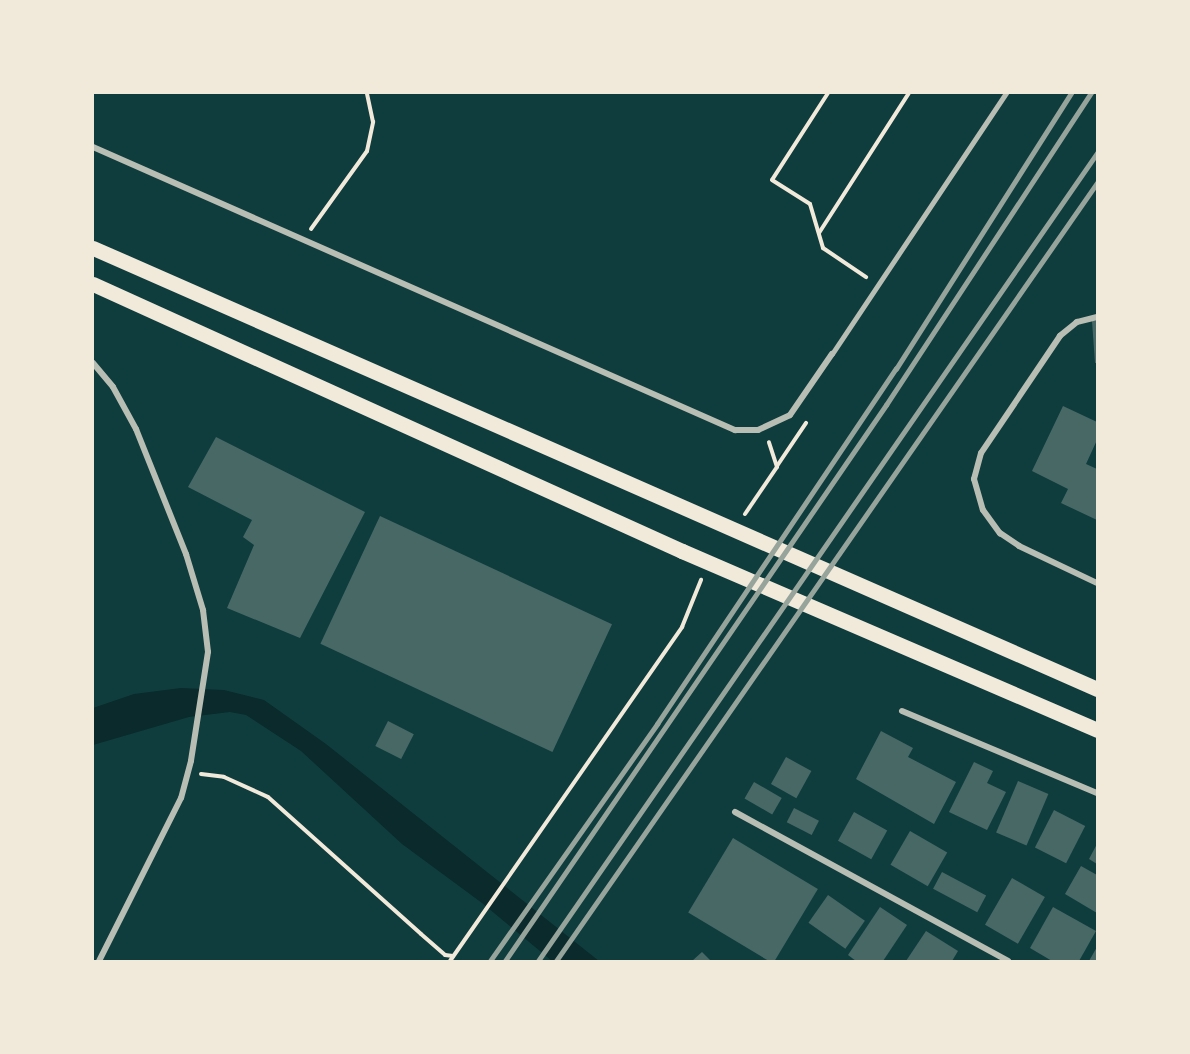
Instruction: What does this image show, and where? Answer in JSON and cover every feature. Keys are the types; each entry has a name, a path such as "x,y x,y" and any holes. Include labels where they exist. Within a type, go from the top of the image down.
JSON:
{"main road":[{"path":"93,248 1097,689"},
{"path":"93,284 701,560 1097,730"}],"street":[{"path":"93,147 735,430 764,429 790,414 832,354"},
{"path":"1097,317 1086,319 1059,336 978,459 976,494 1000,532 1019,546 1097,583"},
{"path":"93,363 113,387 136,429 198,593 208,652 188,773 169,826 99,961"},
{"path":"902,711 1097,793"},
{"path":"735,812 1008,961"}],"lane":[{"path":"832,354 1006,93"}],"path":[{"path":"303,238 333,204 367,151 373,122 368,93"},
{"path":"828,93 772,180 810,204 823,248 878,286"},
{"path":"818,234 909,93"},
{"path":"744,516 808,419"},
{"path":"764,429 777,467"},
{"path":"450,961 682,627 704,576"},
{"path":"188,773 224,777 268,797 412,927 445,955 453,956"}],"water":[{"path":"181,688 224,690 264,700 326,744 599,961 552,961 482,903 402,844 301,751 246,715 230,712 189,717 93,745 93,708 134,694"}],"building":[{"path":"1097,320 1097,363 1095,363 1092,321"},
{"path":"1063,406 1097,422 1097,440 1086,464 1097,469 1097,520 1061,503 1068,489 1032,471"},
{"path":"216,437 365,512 300,638 227,608 254,545 243,537 252,520 188,487"},
{"path":"380,516 612,624 552,752 320,644"},
{"path":"388,721 414,734 401,759 375,746"},
{"path":"881,731 913,748 908,757 956,782 934,824 856,779"},
{"path":"786,757 811,771 796,798 771,784"},
{"path":"974,762 993,771 987,783 1006,792 987,830 949,812"},
{"path":"1018,781 1048,794 1026,845 996,833"},
{"path":"754,782 782,798 772,814 744,798"},
{"path":"794,808 819,821 812,835 787,822"},
{"path":"1054,810 1085,826 1066,863 1035,847"},
{"path":"854,812 887,830 871,859 838,841"},
{"path":"910,831 947,852 928,886 890,865"},
{"path":"733,838 818,889 775,961 769,961 688,913"},
{"path":"1097,844 1097,864 1089,859"},
{"path":"1081,866 1097,875 1097,913 1065,894"},
{"path":"942,872 986,895 977,912 933,889"},
{"path":"1012,878 1045,897 1018,944 985,925"},
{"path":"828,895 865,921 845,949 808,923"},
{"path":"880,907 907,925 883,961 856,961 848,955"},
{"path":"1053,907 1096,931 1079,961 1052,961 1030,948"},
{"path":"926,931 958,951 952,961 906,961"},
{"path":"1097,947 1097,961 1089,961"},
{"path":"702,952 711,961 692,961"}],"railway":[{"path":"490,961 657,724 896,369 1071,93"},
{"path":"505,961 886,405 1091,93"},
{"path":"538,961 1097,153"},
{"path":"556,961 1097,183"}]}
